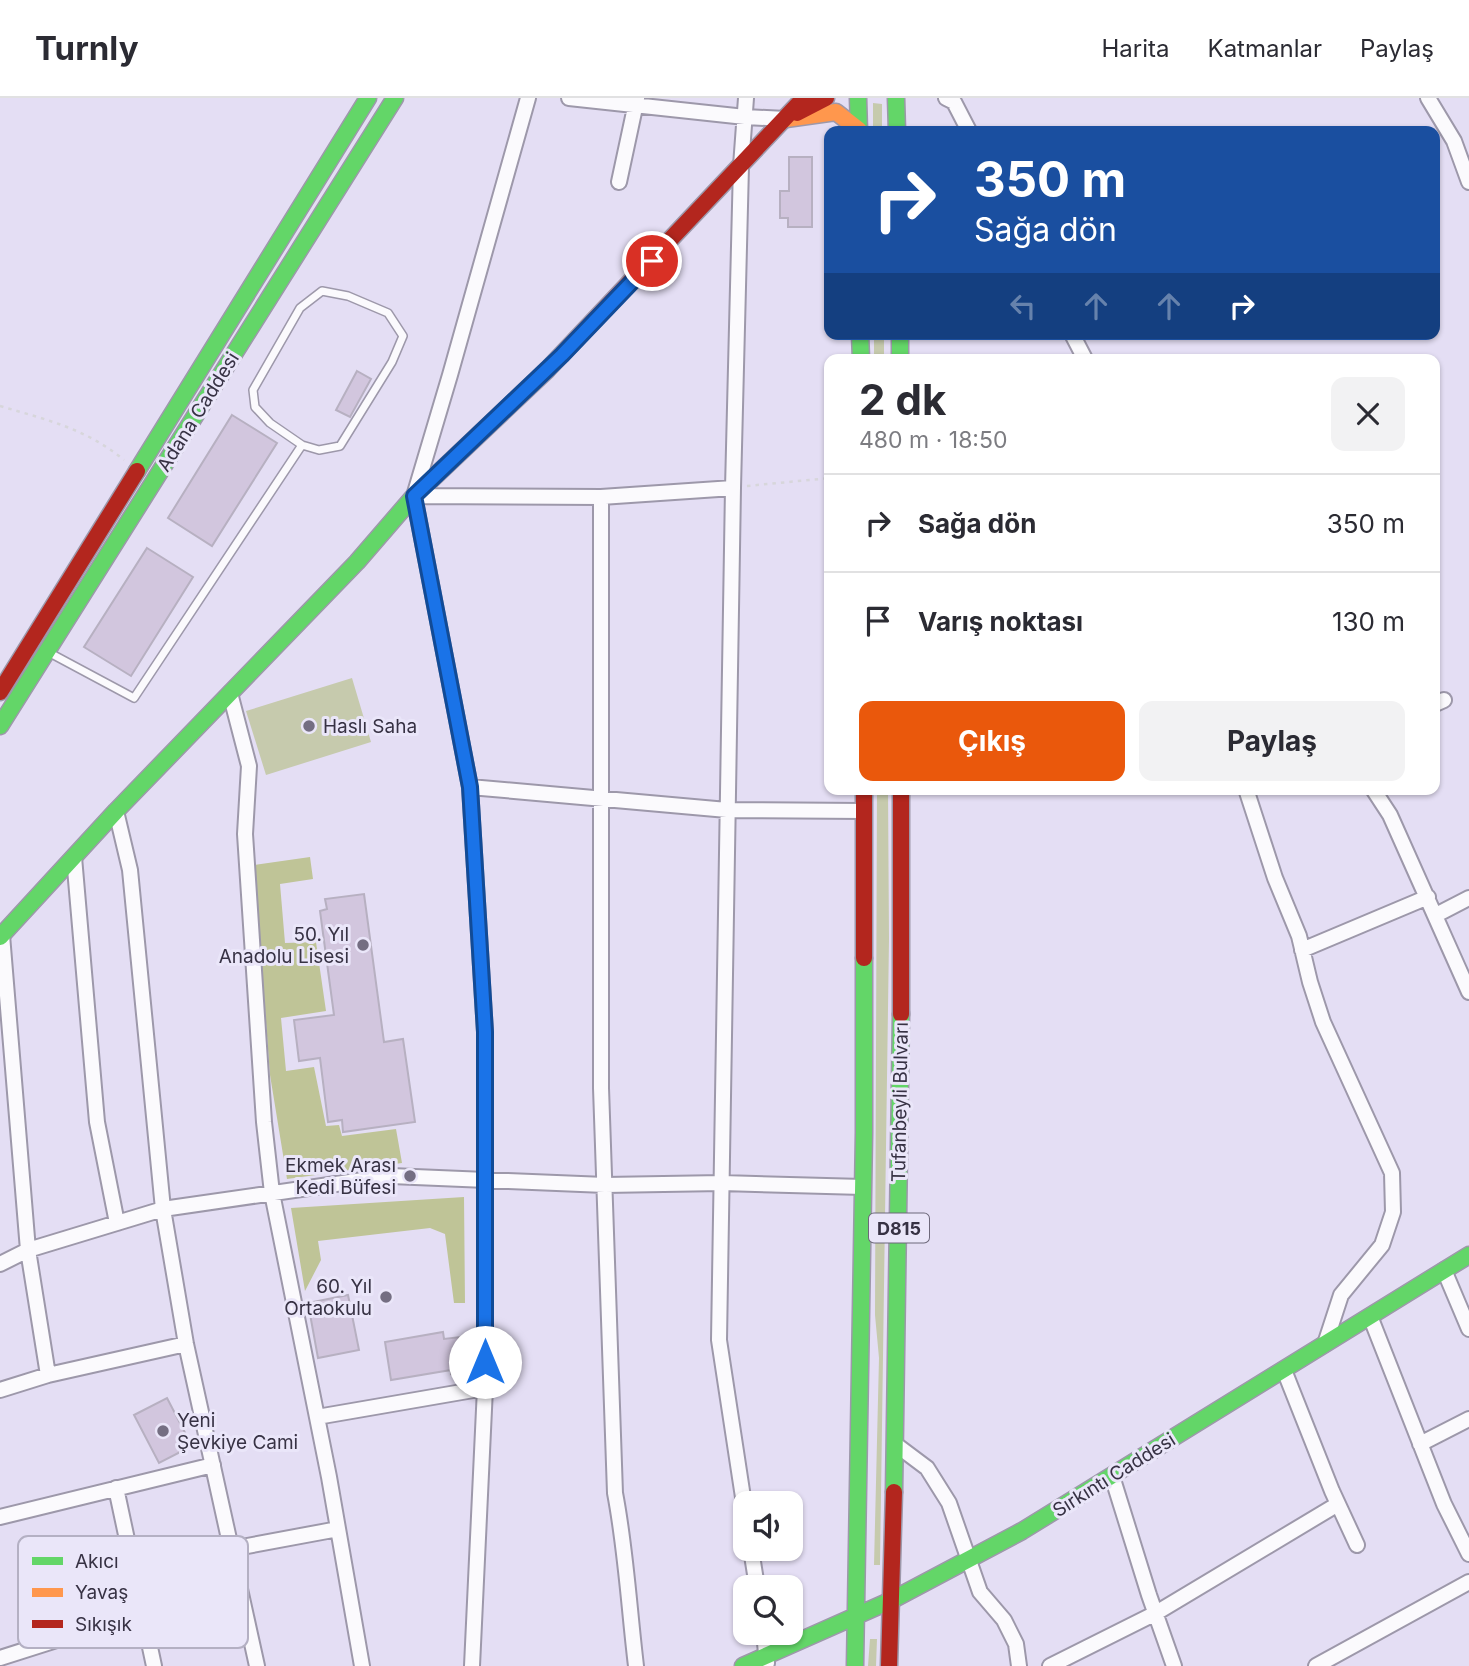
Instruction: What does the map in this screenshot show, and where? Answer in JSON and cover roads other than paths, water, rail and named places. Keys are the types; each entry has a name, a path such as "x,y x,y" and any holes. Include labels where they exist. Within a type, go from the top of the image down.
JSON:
{"main road":[{"path":"0,692 368,98"},
{"name":"Adana Caddesi","path":"0,726 395,98"},
{"path":"1,936 116,811 357,562 414,496 562,355 804,98"},
{"path":"786,119 826,98"},
{"path":"858,98 859,126"},
{"path":"896,98 897,126"},
{"path":"786,119 836,112 854,126"},
{"name":"Tufanbeyli Bulvarı","path":"855,1666 863,1187 864,795"},
{"name":"Tufanbeyli Bulvarı","path":"889,1666 902,1035 901,795"},
{"name":"Sırkıntı Caddesi","path":"743,1666 767,1661 892,1600 1022,1531 1469,1255"}],"street":[{"path":"472,1666 485,1388 485,1032 470,787 414,496 528,98"},
{"path":"569,98 636,102 746,117 786,119"},
{"path":"742,1491 719,1340 733,488 741,166 746,98"},
{"path":"946,98 954,102 966,126"},
{"path":"1428,98 1454,141 1469,182"},
{"path":"619,182 636,102"},
{"path":"414,496 601,497 733,488"},
{"path":"601,497 601,1088 615,1493 624,1538 636,1666"},
{"path":"230,693 248,766 245,834 264,1122 272,1193 317,1417 362,1666"},
{"path":"470,787 727,810 864,811"},
{"path":"1247,795 1275,878 1299,936 1323,1022 1392,1173 1393,1212 1382,1245 1341,1295 1325,1344"},
{"path":"1377,795 1390,815 1469,992"},
{"path":"116,811 130,870 163,1209 186,1344 228,1536"},
{"path":"75,857 97,1122 117,1223"},
{"path":"1302,950 1428,897"},
{"path":"1436,915 1469,898"},
{"path":"1,936 28,1250 48,1375"},
{"path":"0,1264 28,1250 163,1209 391,1176 605,1185 722,1183 863,1187"},
{"path":"1444,1270 1469,1329"},
{"path":"1370,1316 1444,1504 1464,1534 1469,1554"},
{"path":"0,1390 48,1375 186,1344"},
{"path":"1284,1370 1357,1545"},
{"path":"317,1417 485,1388"},
{"path":"1420,1444 1469,1419"},
{"path":"895,1444 927,1468 949,1503 980,1592 1004,1620 1016,1644 1019,1666"},
{"path":"0,1517 213,1465"},
{"path":"1112,1476 1174,1666"},
{"path":"116,1488 126,1536"},
{"path":"1049,1666 1156,1613 1338,1504"},
{"path":"248,1546 338,1529"},
{"path":"1316,1666 1469,1582"},
{"path":"248,1624 257,1666"},
{"path":"0,1658 31,1648"},
{"path":"150,1648 154,1666"}],"lane":[{"path":"322,290 348,296 388,313 403,336 391,362 340,446 319,450 302,445 270,423 255,407 253,390 300,308 322,290"},
{"path":"47,652 134,698 302,445"}],"place":[{"name":"Haslı Saha","path":"309,726"},
{"name":"50. Yıl Anadolu Lisesi","path":"363,945"},
{"name":"Ekmek Arası Kedi Büfesi","path":"410,1176"},
{"name":"60. Yıl Ortaokulu","path":"386,1297"},
{"name":"Yeni Şevkiye Cami","path":"163,1431"}]}
